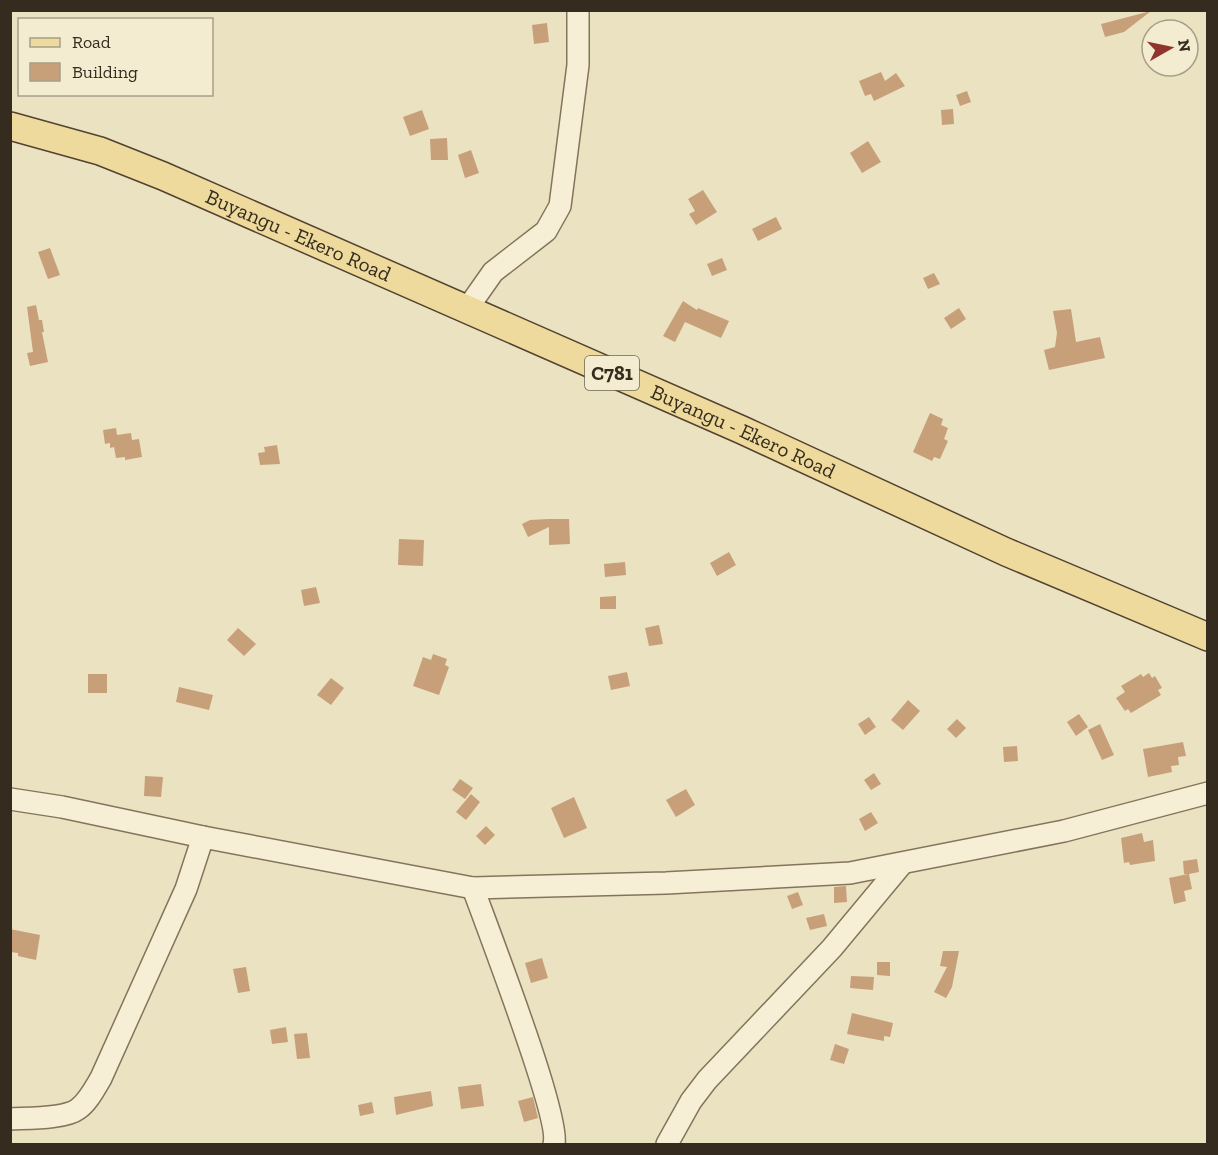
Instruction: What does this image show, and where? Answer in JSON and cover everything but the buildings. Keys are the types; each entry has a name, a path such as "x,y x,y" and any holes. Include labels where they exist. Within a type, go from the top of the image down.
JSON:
{"main road":[{"name":"Buyangu - Ekero Road","path":"10,126 79,144 141,167 732,426 1006,552 1208,637"}],"street":[{"path":"467,309 493,272 546,231 561,206 578,65 578,10"},
{"path":"10,799 62,807 203,837 473,888 735,880 850,873 901,865 1064,831 1208,794"},
{"path":"10,1119 68,1113 78,1109 91,1094 101,1078 186,888 203,837"},
{"path":"668,1144 691,1101 707,1080 832,948 901,865"},
{"path":"473,888 544,1090 554,1125 554,1144"}]}
